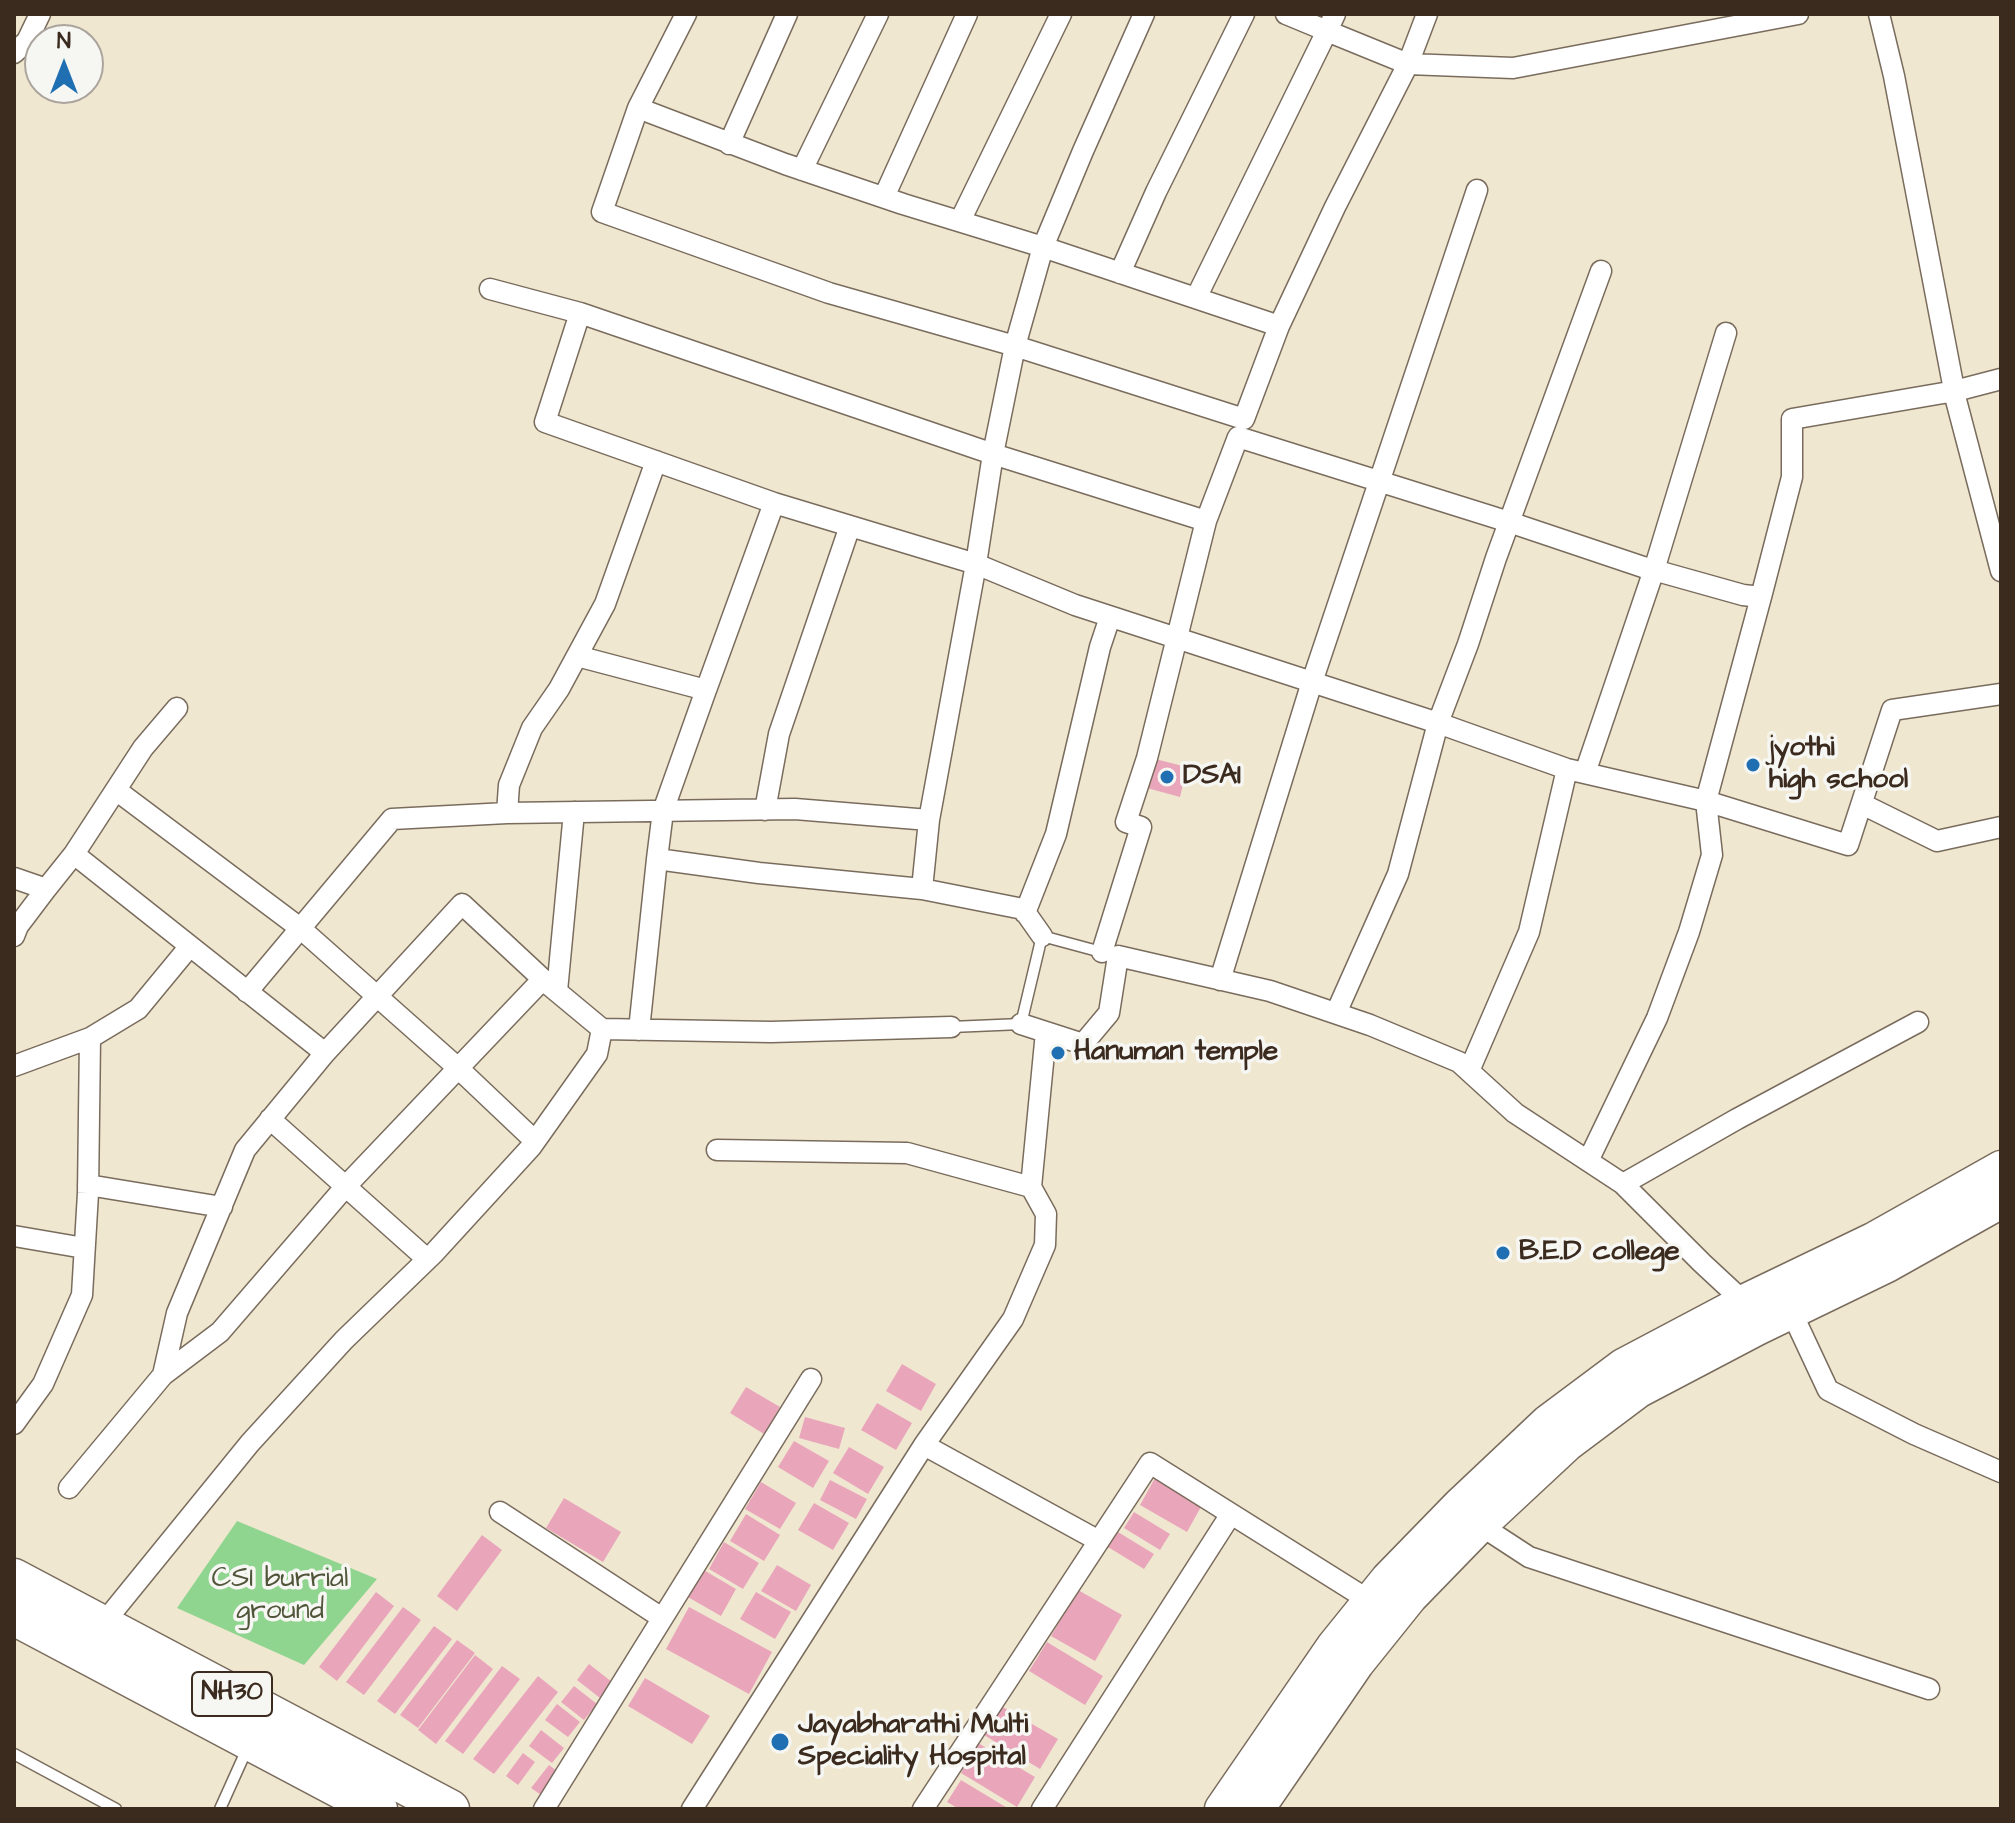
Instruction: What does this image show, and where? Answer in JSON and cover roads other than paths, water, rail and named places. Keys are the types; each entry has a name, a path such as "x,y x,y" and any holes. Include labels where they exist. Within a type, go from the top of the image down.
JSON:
{"highway":[{"name":"NH30","path":"14,1578 102,1625 378,1809"},
{"name":"NH30","path":"14,1616 258,1727 450,1809"}],"main road":[{"path":"1222,1809 1334,1646 1388,1579 1470,1515 1558,1433 1631,1378 1750,1315 1873,1240 2001,1168"},
{"path":"1750,1315 1791,1311 1887,1265 2001,1201"},
{"path":"1257,1809 1357,1663 1470,1515"}],"street":[{"path":"14,53 27,41 40,14"},
{"path":"686,14 638,108 602,212 829,293 1015,346 1378,481 1654,570 1743,595 1761,597"},
{"path":"729,144 787,14"},
{"path":"802,170 878,14"},
{"path":"884,197 967,14"},
{"path":"960,221 1061,14"},
{"path":"922,889 929,820 1015,346 1043,247 1144,14"},
{"path":"1120,273 1156,192 1244,14"},
{"path":"1286,14 1331,22 1408,64 1513,68 1798,14"},
{"path":"1021,1024 1083,1044 1109,1013 1110,954 1141,827 1126,822 1147,758 1206,521 1279,326 1408,64 1427,14"},
{"path":"1879,14 1894,76 1955,391 2001,571"},
{"path":"1196,298 1331,22"},
{"path":"638,108 802,170 1279,326"},
{"path":"1220,980 1312,682 1477,190"},
{"path":"1336,1013 1398,874 1438,723 1601,271"},
{"path":"490,289 580,313 993,454 1206,521"},
{"path":"580,313 545,422 774,503 976,564 1075,605 1576,771 1706,801 1848,845 1892,710 2001,694"},
{"path":"1469,1071 1529,932 1576,771 1654,570 1726,333"},
{"path":"1588,1161 1657,1018 1689,932 1712,855 1706,801 1792,477 1792,419 1955,391 2001,379"},
{"path":"507,813 509,785 532,728 559,689 605,604 656,461"},
{"path":"639,1030 663,811 774,503"},
{"path":"765,810 779,734 850,526"},
{"path":"1025,913 1056,834 1100,647 1110,617"},
{"path":"577,656 706,690"},
{"path":"14,936 18,926 74,854 143,748 177,708"},
{"path":"116,790 300,928 535,1141"},
{"path":"1862,804 1937,841 2001,827"},
{"path":"247,992 392,819 507,813 795,809 929,820"},
{"path":"69,1488 163,1375 220,1332 346,1186 458,1068 550,985 574,812"},
{"path":"74,854 325,1053"},
{"path":"657,859 759,873 922,889 1023,909 1042,936"},
{"path":"14,878 46,889"},
{"path":"163,1375 177,1313 245,1150 325,1053 462,904 602,1029 771,1032 951,1027"},
{"path":"14,1066 90,1038 138,1009 190,946"},
{"path":"1110,954 1270,991 1370,1025 1459,1062 1515,1113 1623,1184 1750,1315"},
{"path":"1623,1184 1918,1022"},
{"path":"102,1625 250,1443 344,1340 427,1259 535,1141 597,1054 602,1029"},
{"path":"692,1809 924,1445 1013,1319 1045,1245 1046,1214 1031,1187 1046,1032"},
{"path":"14,1424 43,1384 82,1295 88,1185 90,1038"},
{"path":"270,1119 427,1259"},
{"path":"717,1150 907,1153 1031,1187"},
{"path":"88,1185 222,1207"},
{"path":"14,1236 84,1248"},
{"path":"1791,1311 1828,1390 1914,1434 2001,1472"},
{"path":"544,1809 811,1379"},
{"path":"924,1445 1099,1541"},
{"path":"923,1809 1150,1463 1370,1601"},
{"path":"500,1512 662,1618"},
{"path":"1042,1809 1231,1514"},
{"path":"1470,1515 1529,1557 1929,1689"}],"lane":[{"path":"951,1027 1021,1024 1042,936 1110,954"},
{"path":"220,1809 258,1727"},
{"path":"14,1754 116,1809"}],"place":[{"name":"jyothi high school","path":"1753,765"},
{"name":"DSAI","path":"1167,777"},
{"name":"Hanuman temple","path":"1058,1053"},
{"name":"B.E.D college","path":"1503,1253"},
{"name":"Jayabharathi Multi Speciality Hospital","path":"780,1742"}],"park label":[{"name":"CSI burrial ground","path":"280,1596"}]}
